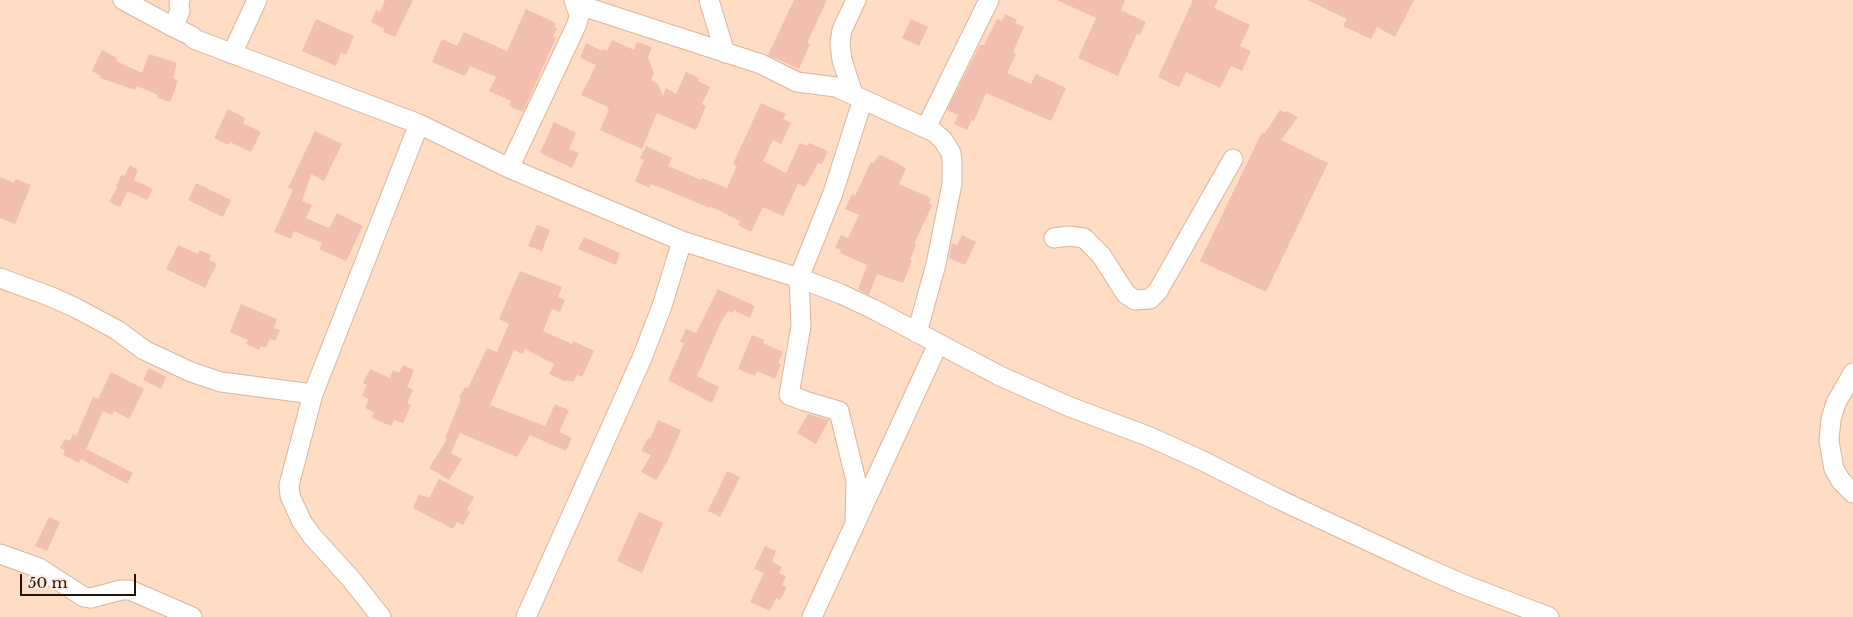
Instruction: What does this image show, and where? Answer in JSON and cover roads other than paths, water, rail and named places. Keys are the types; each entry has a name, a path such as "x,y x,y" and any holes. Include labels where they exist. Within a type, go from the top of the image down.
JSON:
{"street":[{"path":"122,0 192,36 194,39 419,124 509,168 682,241 799,278 840,294 873,309 1000,376 1070,408 1150,437 1424,567 1549,617"},
{"path":"173,27 180,11 180,0"},
{"path":"232,54 256,0"},
{"path":"709,0 725,53"},
{"path":"856,0 840,38 842,60 858,97 833,193 799,278 801,326 789,395 839,411 856,481 856,522"},
{"path":"926,128 989,0"},
{"path":"575,2 761,64 797,82 836,86 926,128 939,136 948,146 952,161 952,177 936,264 917,333"},
{"path":"509,168 577,24 579,15 575,2"},
{"path":"381,617 351,579 312,536 297,514 290,496 290,477 313,394 419,124"},
{"path":"1054,238 1069,236 1084,238 1101,255 1126,294 1135,300 1150,299 1158,291 1233,159"},
{"path":"526,617 642,358 662,306 682,241"},
{"path":"0,278 76,308 117,330 144,350 191,372 221,382 313,394"},
{"path":"812,617 938,344"},
{"path":"1851,382 1836,403 1831,418 1829,441 1834,469 1841,481 1853,493"},
{"path":"0,554 39,568 84,597 91,598 121,590 130,590 192,617"}]}
